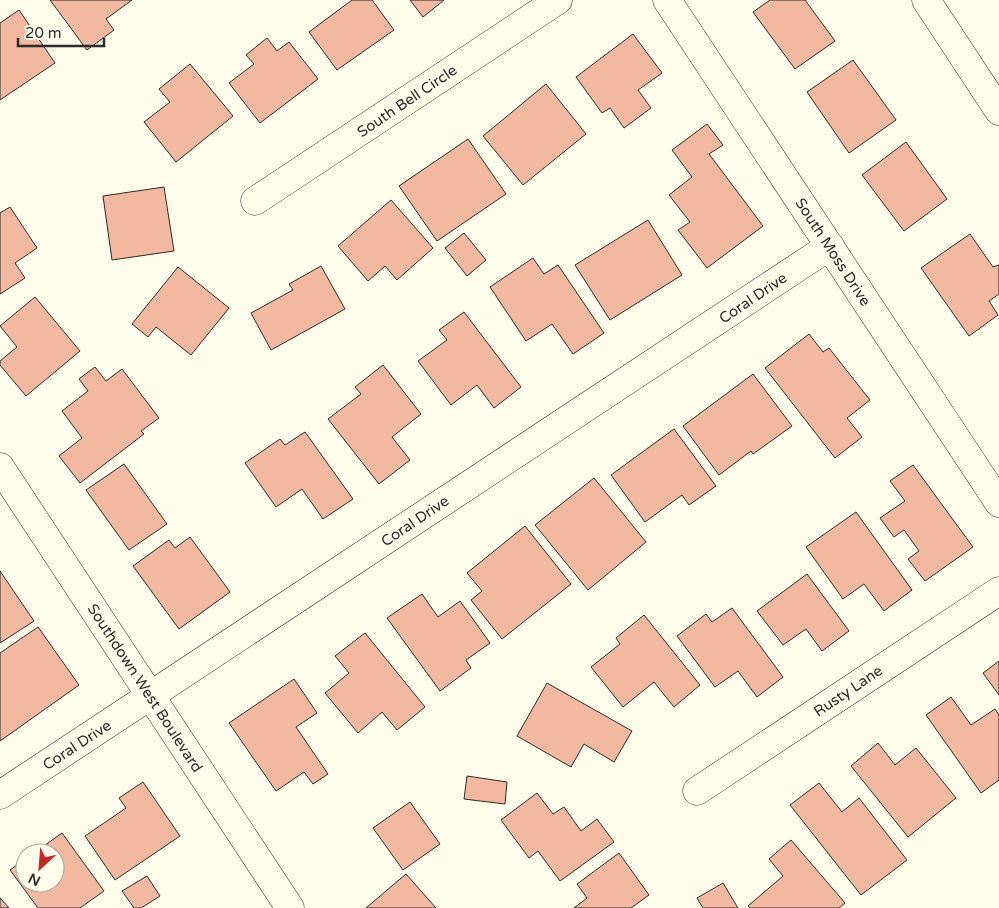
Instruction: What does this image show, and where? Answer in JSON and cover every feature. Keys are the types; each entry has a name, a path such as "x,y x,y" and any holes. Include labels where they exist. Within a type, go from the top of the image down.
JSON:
{"street":[{"name":"South Bell Circle","path":"255,201 558,0"},
{"name":"South Moss Drive","path":"667,0 999,503"},
{"path":"926,0 999,111"},
{"name":"Coral Drive","path":"0,795 830,246"},
{"name":"Southdown West Boulevard","path":"0,467 290,908"},
{"name":"Rusty Lane","path":"697,791 999,591"}],"building":[{"path":"50,0 132,0 106,19 114,30 87,50"},
{"path":"352,0 372,0 394,30 337,70 309,32"},
{"path":"410,0 444,0 423,17"},
{"path":"770,0 805,0 835,41 795,69 753,12"},
{"path":"19,10 55,63 0,100 0,23"},
{"path":"633,34 662,73 638,90 651,108 624,128 610,108 602,113 576,77"},
{"path":"267,38 277,51 289,42 318,79 260,123 229,83 254,64 246,55"},
{"path":"853,60 896,120 849,153 807,92"},
{"path":"190,64 233,116 176,162 144,122 170,102 159,89"},
{"path":"546,84 586,134 523,185 483,136"},
{"path":"707,124 723,145 709,154 763,226 707,268 678,230 690,222 669,195 692,177 672,150"},
{"path":"468,139 506,194 437,241 399,186"},
{"path":"906,142 947,199 904,231 862,175"},
{"path":"164,187 174,251 112,260 103,196"},
{"path":"391,200 433,248 397,280 385,266 368,281 338,246"},
{"path":"10,207 37,248 15,263 25,278 0,294 0,213"},
{"path":"648,220 682,275 610,320 575,265"},
{"path":"464,233 486,260 467,276 445,248"},
{"path":"970,234 993,267 999,265 999,294 989,301 998,315 969,336 921,268"},
{"path":"533,258 544,274 558,265 604,333 573,354 552,324 526,341 490,287"},
{"path":"321,266 345,309 271,350 251,313 293,290 289,284"},
{"path":"178,267 229,308 191,355 156,327 148,337 132,324"},
{"path":"35,297 80,351 26,396 0,365 0,361 17,347 0,326"},
{"path":"464,312 521,387 494,408 477,385 451,405 418,361 447,340 439,330"},
{"path":"809,334 823,352 829,348 870,400 847,418 862,437 835,458 765,368"},
{"path":"383,365 421,414 392,437 410,460 379,484 328,419 361,394 355,387"},
{"path":"95,367 106,381 122,369 159,418 141,431 144,434 80,483 59,456 82,438 62,411 88,391 79,379"},
{"path":"753,374 792,426 753,454 751,451 719,475 683,426"},
{"path":"674,429 716,486 689,505 682,495 645,522 611,475"},
{"path":"305,432 353,499 323,519 302,489 276,507 245,463 280,439 285,445"},
{"path":"124,464 167,524 129,550 86,490"},
{"path":"913,465 973,547 925,581 908,559 919,551 904,530 894,537 880,518 905,501 890,481"},
{"path":"594,478 646,542 588,590 535,525"},
{"path":"856,512 912,590 884,611 864,584 843,599 806,547"},
{"path":"525,526 571,584 502,639 471,600 482,591 467,573"},
{"path":"190,537 230,592 179,629 133,566 169,540 175,548"},
{"path":"0,571 34,621 0,643"},
{"path":"807,574 849,631 822,651 806,629 783,645 757,611"},
{"path":"422,594 438,617 460,601 490,643 466,660 471,668 440,691 387,618"},
{"path":"732,608 783,677 757,697 738,671 715,687 677,636 706,614 712,622"},
{"path":"644,615 700,685 674,707 654,682 623,707 591,667 620,644 616,638"},
{"path":"38,627 79,685 0,741 0,653"},
{"path":"365,633 425,707 397,730 382,712 358,733 325,693 349,673 335,656"},
{"path":"999,661 999,695 983,673"},
{"path":"294,679 317,713 296,727 328,774 313,784 304,772 276,791 229,723"},
{"path":"547,683 632,731 614,762 584,744 571,767 517,736"},
{"path":"951,697 971,725 995,709 999,715 999,780 981,793 926,715"},
{"path":"878,743 895,765 916,748 956,798 908,837 851,766"},
{"path":"467,776 507,782 505,804 464,799"},
{"path":"143,782 180,836 115,880 85,836 126,808 119,798"},
{"path":"819,783 842,812 859,798 907,860 861,895 790,805"},
{"path":"537,793 553,814 564,807 581,831 597,819 614,842 560,881 538,851 529,858 501,820"},
{"path":"410,802 440,844 403,870 373,828"},
{"path":"62,833 104,891 80,908 38,908 27,893 65,893 65,843 48,843"},
{"path":"791,840 845,903 839,908 750,908 748,906 783,876 769,859"},
{"path":"619,853 649,895 631,908 574,908 587,898 577,884"},
{"path":"15,866 15,877 10,870"},
{"path":"406,874 436,908 366,908"},
{"path":"147,876 160,896 141,908 134,908 122,891"},
{"path":"723,883 738,908 703,908 697,898"},
{"path":"0,898 9,908 0,908"}]}
